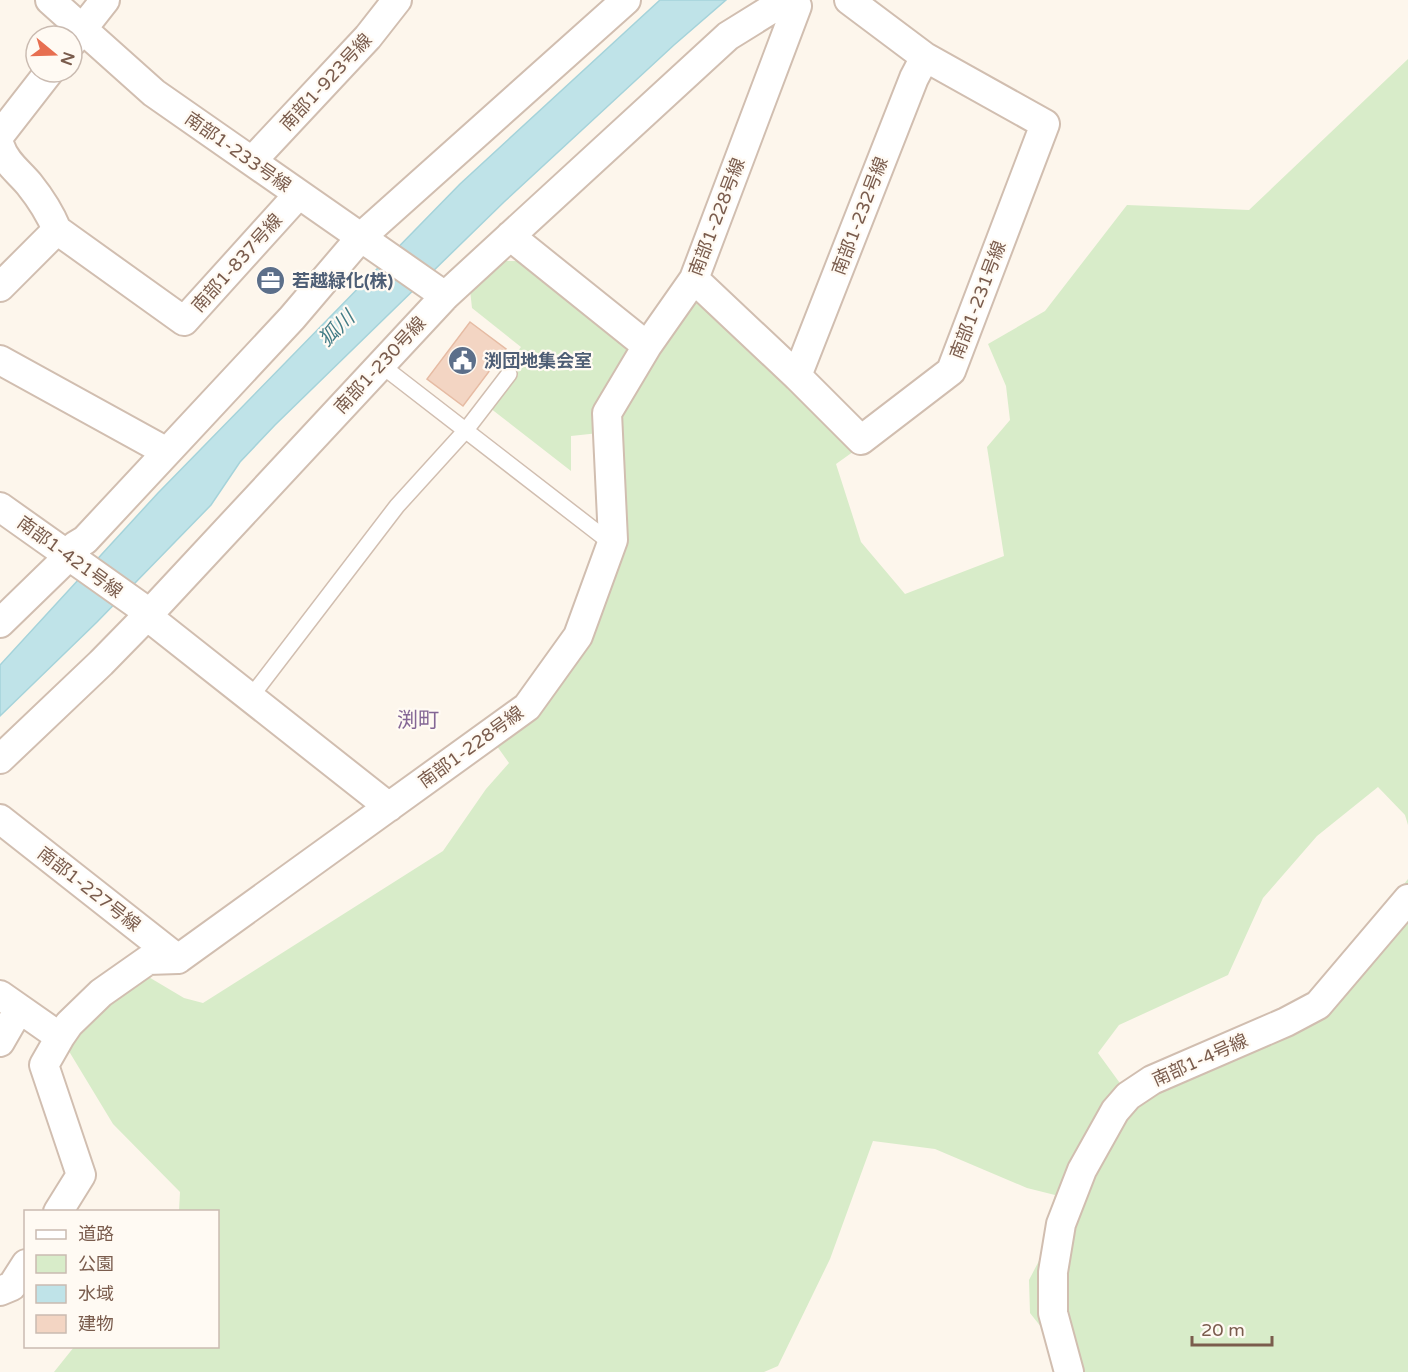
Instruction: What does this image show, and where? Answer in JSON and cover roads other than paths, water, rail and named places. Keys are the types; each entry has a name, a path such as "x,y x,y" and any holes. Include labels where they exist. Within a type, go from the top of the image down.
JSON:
{"street":[{"name":"南部1-233号線","path":"50,0 68,24"},
{"path":"84,27 105,0"},
{"name":"南部1-923号線","path":"252,161 368,37 397,0"},
{"path":"0,623 73,557 75,546 85,540 366,241 626,0"},
{"name":"南部1-230号線","path":"0,759 101,663 144,612 381,365 441,293 510,236 728,36 786,0"},
{"name":"南部1-228号線","path":"178,959 527,706 578,636 613,540 607,412 647,346 694,279 797,6 794,0"},
{"name":"南部1-231号線","path":"694,279 861,440 951,371 1045,124 925,57 849,0"},
{"name":"南部1-233号線","path":"84,41 298,195 441,293"},
{"name":"南部1-232号線","path":"797,376 914,78 925,57"},
{"path":"0,135 40,84"},
{"path":"0,146 3,155 30,185 49,211 57,230 0,287"},
{"name":"南部1-837号線","path":"57,230 184,321 298,195"},
{"path":"510,236 647,346"},
{"path":"0,360 167,452"},
{"name":"南部1-421号線","path":"0,507 73,557 389,807"},
{"name":"南部1-227号線","path":"0,819 178,959"},
{"name":"南部1-4号線","path":"1069,1372 1053,1313 1053,1272 1061,1224 1082,1170 1115,1110 1128,1096 1152,1080 1287,1022 1318,1005 1408,899"},
{"path":"59,1210 81,1175 44,1065 69,1024 101,993 148,960 178,959"},
{"path":"0,1042 10,1002 60,1037"},
{"path":"0,1291 12,1286 24,1267"}],"lane":[{"path":"381,365 602,536 613,540"},
{"path":"250,698 397,506 466,430 509,374"}],"water":[{"name":"狐川","path":"660,0 726,0 504,202 275,425 240,462 211,505 97,622 0,716 0,665 158,493 460,184"}],"place":[{"name":"若越緑化(株)","path":"271,281"},
{"name":"渕団地集会室","path":"463,361"}],"district":[{"name":"渕町","path":"418,720"}]}
